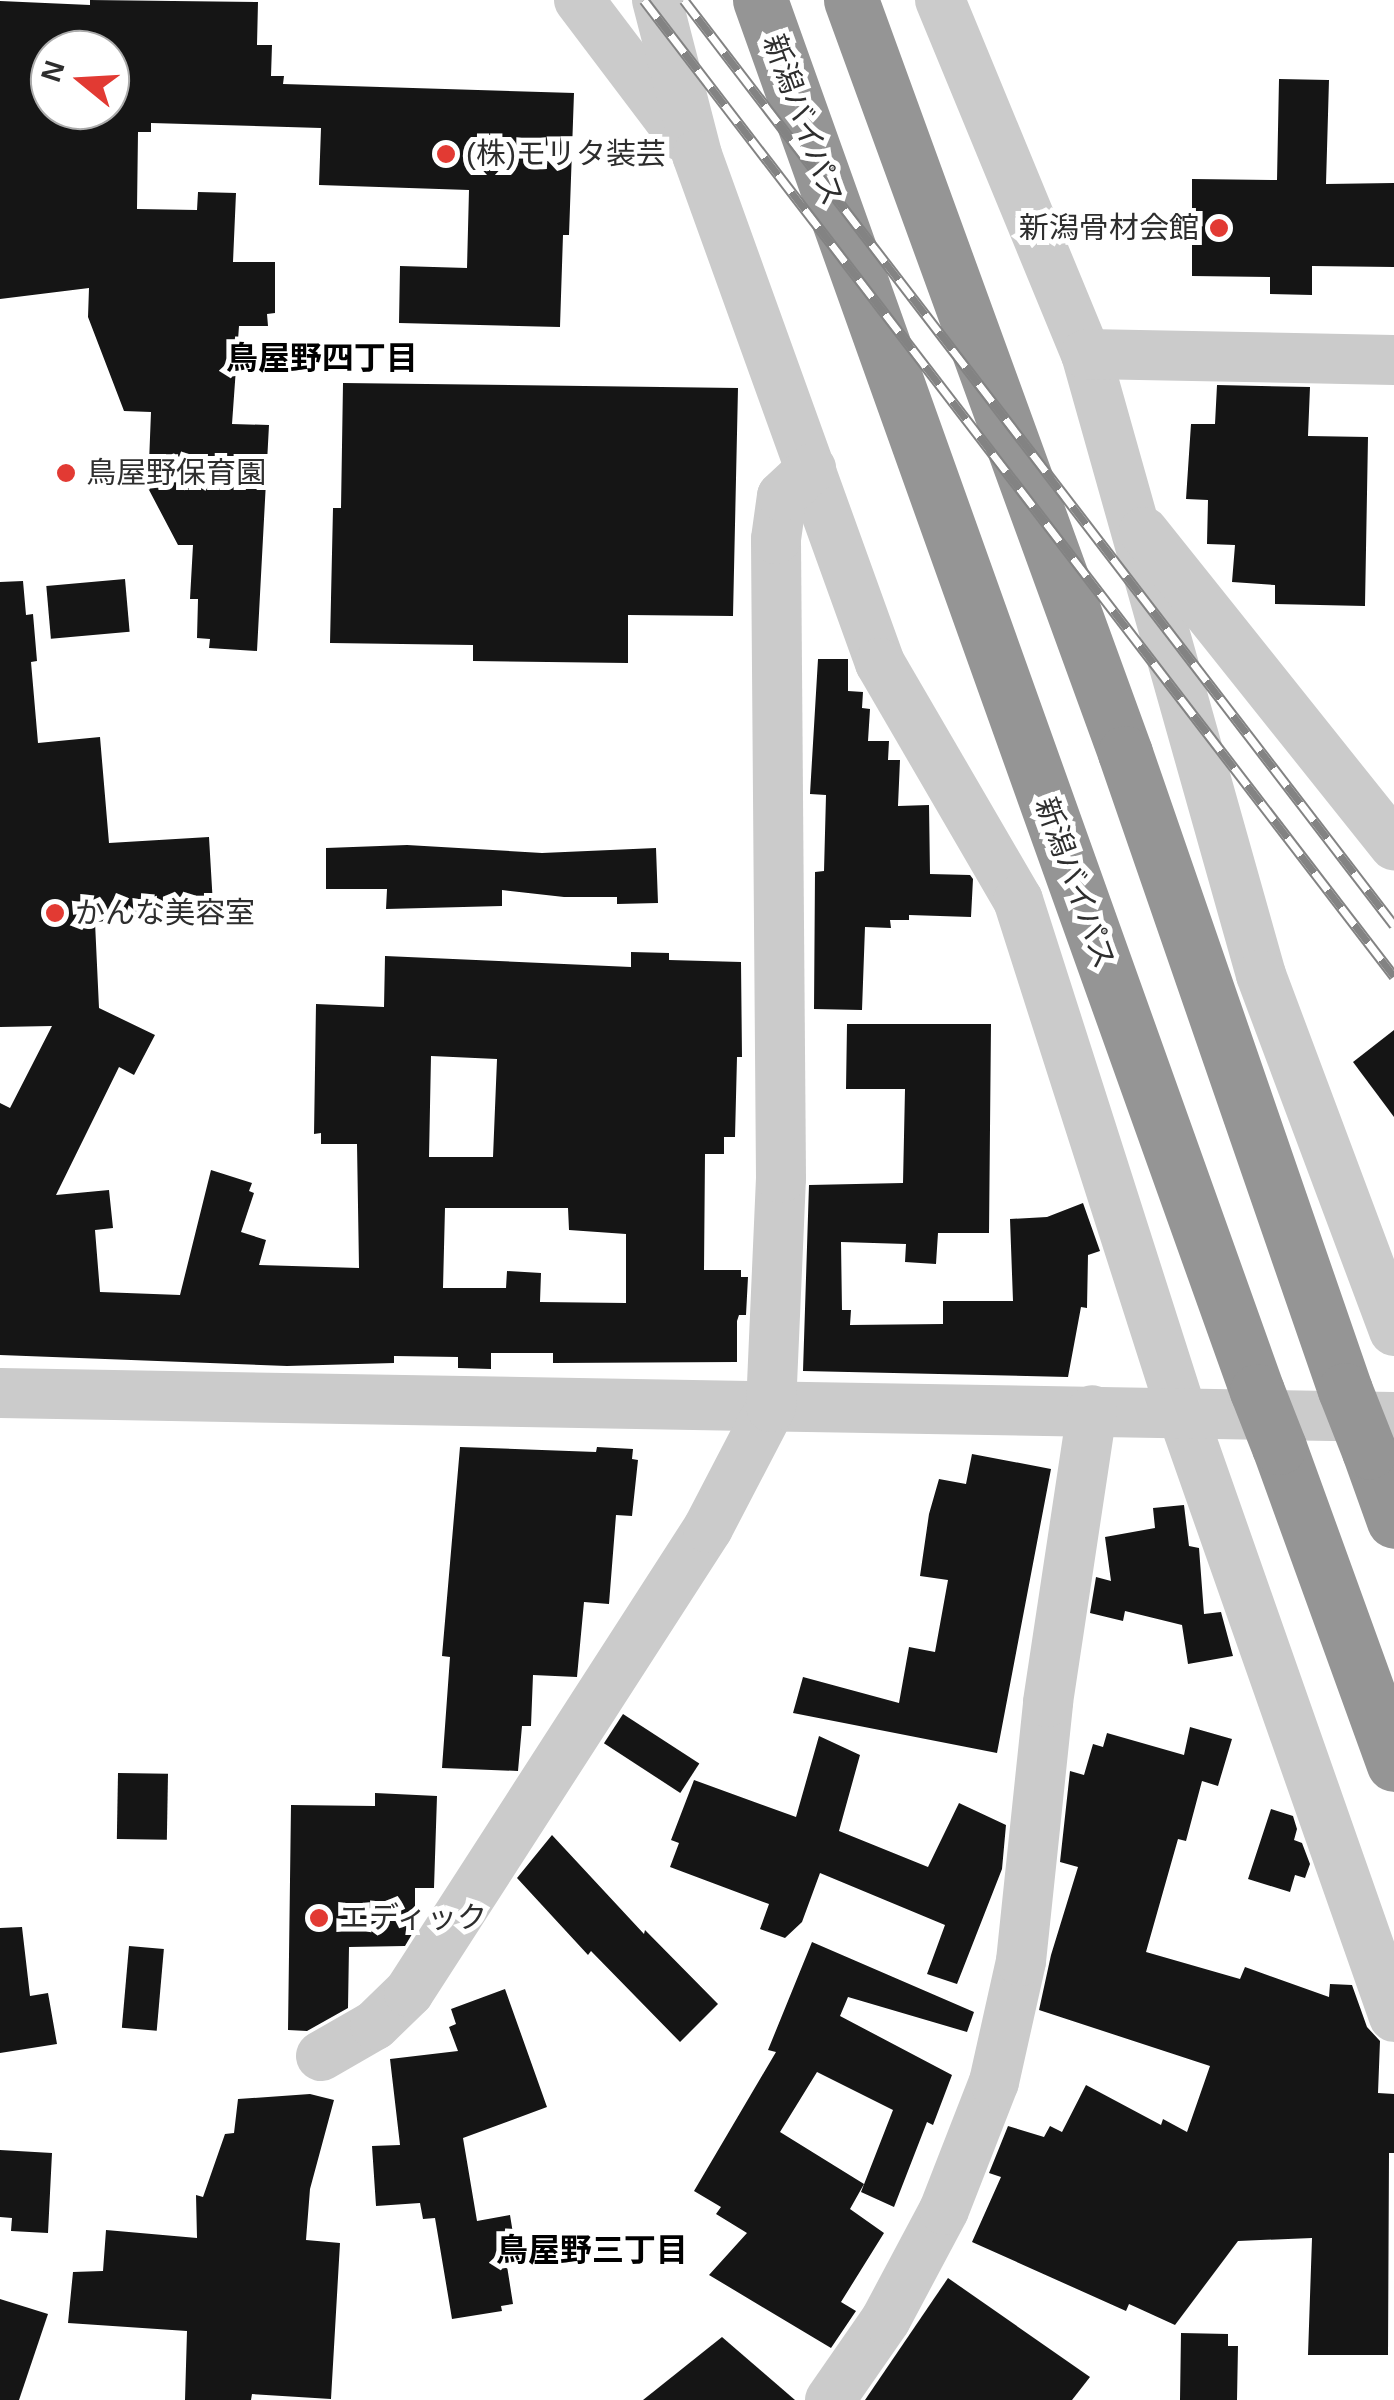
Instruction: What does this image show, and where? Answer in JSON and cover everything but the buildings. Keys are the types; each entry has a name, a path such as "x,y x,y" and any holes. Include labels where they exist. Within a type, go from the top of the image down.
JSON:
{"highway":[{"name":"新潟バイパス","path":"760,0 1394,1764"},
{"path":"852,0 1125,752 1345,1390 1382,1434 1394,1520"}],"street":[{"path":"579,0 697,156"},
{"path":"657,0 697,156 880,663 1018,900 1182,1413 1394,2017"},
{"path":"940,0 1086,354 1260,976 1394,1332"},
{"path":"1086,354 1394,360"},
{"path":"321,2056 375,2026 409,1992 700,1542 771,1407 781,1178 776,539 782,496 811,469"},
{"path":"1132,517 1394,844"},
{"path":"0,1394 1092,1410 1182,1413 1382,1434"},
{"path":"830,2400 886,2319 944,2210 994,2082 1021,1961 1048,1702 1092,1410"}],"railway":[{"path":"644,0 1394,976"},
{"path":"684,0 1394,925"}],"place":[{"name":"(株)モリタ装芸","path":"446,154"},
{"name":"新潟骨材会館","path":"1219,228"},
{"name":"鳥屋野保育園","path":"66,473"},
{"name":"かんな美容室","path":"55,913"},
{"name":"エディック","path":"319,1918"}],"district":[{"name":"鳥屋野四丁目","path":"322,358"},
{"name":"鳥屋野三丁目","path":"592,2250"}]}
